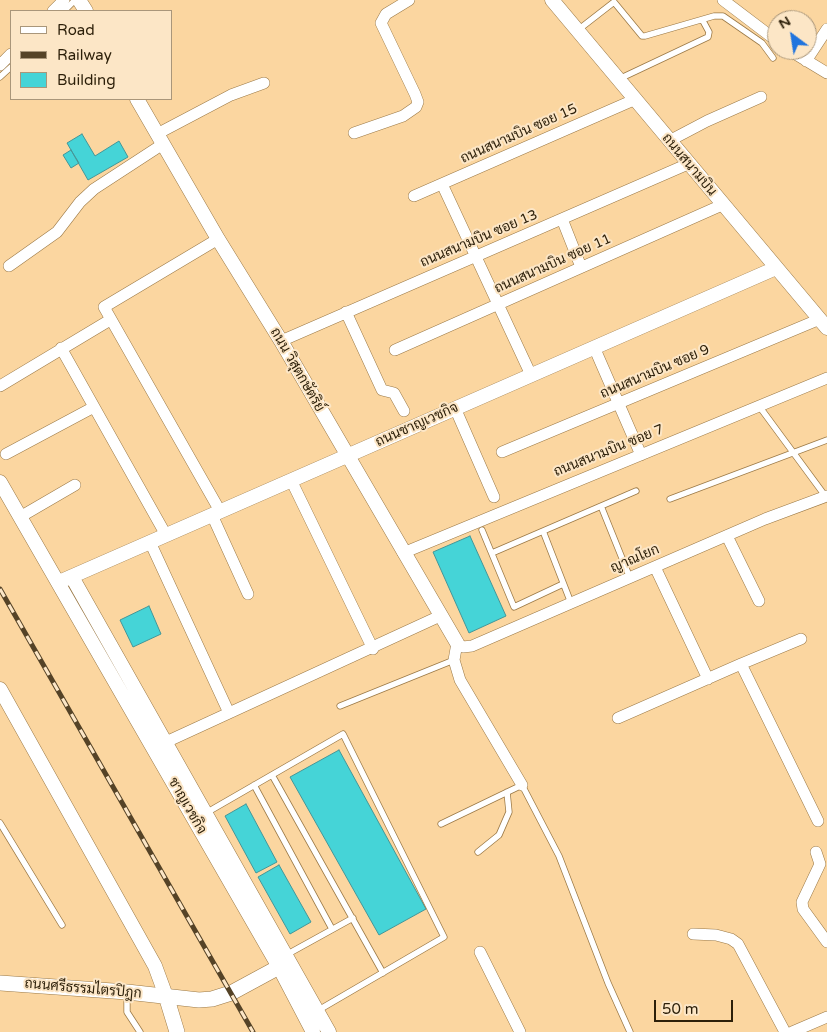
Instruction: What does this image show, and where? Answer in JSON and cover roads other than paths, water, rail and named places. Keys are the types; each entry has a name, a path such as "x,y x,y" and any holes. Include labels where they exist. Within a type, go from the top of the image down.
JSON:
{"main road":[{"name":"ถนนศรีธรรมไตรปิฎก","path":"0,983 127,992 199,1000 212,999 231,994 285,961"},
{"path":"166,996 177,1032"}],"street":[{"path":"54,10 64,0"},
{"path":"354,134 403,116 416,107 418,102 415,94 381,23 386,14 409,0"},
{"name":"ถนนสนามบิน","path":"552,0 722,205 776,268 825,320"},
{"path":"723,0 767,33"},
{"path":"827,29 806,61 827,73"},
{"path":"0,66 10,55"},
{"path":"9,266 57,232 80,202 94,189 160,139 231,95 264,83"},
{"path":"669,141 761,97"},
{"name":"ถนนสนามบิน ซอย 15","path":"414,196 636,99"},
{"name":"ถนน วิสุตกษัตริย์","path":"138,100 457,643"},
{"name":"ถนนสนามบิน ซอย 13","path":"281,341 688,164"},
{"path":"442,184 531,375"},
{"name":"ถนนสนามบิน ซอย 11","path":"395,350 722,205"},
{"path":"562,219 581,267"},
{"path":"218,239 104,307 216,513 248,594"},
{"name":"ถนนชาญเวชกิจ","path":"58,582 776,268"},
{"path":"346,312 382,390 394,393 404,411"},
{"path":"0,386 110,320"},
{"name":"ถนนสนามบิน ซอย 9","path":"502,452 825,320"},
{"path":"61,348 166,535"},
{"path":"594,348 641,455"},
{"name":"ถนนสนามบิน ซอย 7","path":"403,553 827,378"},
{"path":"6,454 94,407"},
{"path":"455,408 494,496"},
{"path":"291,480 373,649"},
{"name":"ชาญเวชกิจ","path":"0,482 285,961 313,1032"},
{"path":"20,516 75,485"},
{"name":"ญาณโยก","path":"457,643 464,647 472,646 728,536 826,497"},
{"path":"728,536 759,600"},
{"path":"150,542 229,714"},
{"path":"656,567 708,679"},
{"path":"72,576 206,813 285,961 329,1032"},
{"path":"166,742 373,649 440,616"},
{"path":"618,718 801,639"},
{"path":"457,643 454,660 460,680 522,785"},
{"path":"741,664 818,821"},
{"path":"0,689 155,966 166,996"},
{"path":"816,852 820,864 802,902 803,909 827,942"},
{"path":"693,934 716,935 731,939 738,944 785,1032"},
{"path":"480,952 520,1032"},
{"path":"792,1032 827,1017"}],"lane":[{"path":"65,10 75,0"},
{"path":"578,30 614,2 642,36 662,33 704,21 714,16 727,18 762,43 767,50"},
{"path":"619,79 708,37 709,32 704,21"},
{"path":"0,77 10,67"},
{"path":"759,406 826,497"},
{"path":"670,499 827,440"},
{"path":"492,553 636,491"},
{"path":"601,506 630,578"},
{"path":"482,530 514,606 563,584"},
{"path":"543,531 571,603"},
{"path":"340,706 454,660"},
{"path":"206,813 343,734 444,937 317,1011"},
{"path":"272,775 383,973"},
{"path":"254,785 332,929"},
{"path":"440,824 522,785 559,856 608,983 630,1032"},
{"path":"478,852 499,835 509,812 507,792"},
{"path":"0,822 3,834 62,925"},
{"path":"285,961 332,929 353,918"},
{"path":"127,992 127,1012 140,1032"}],"railway":[{"path":"0,589 253,1032"}]}
